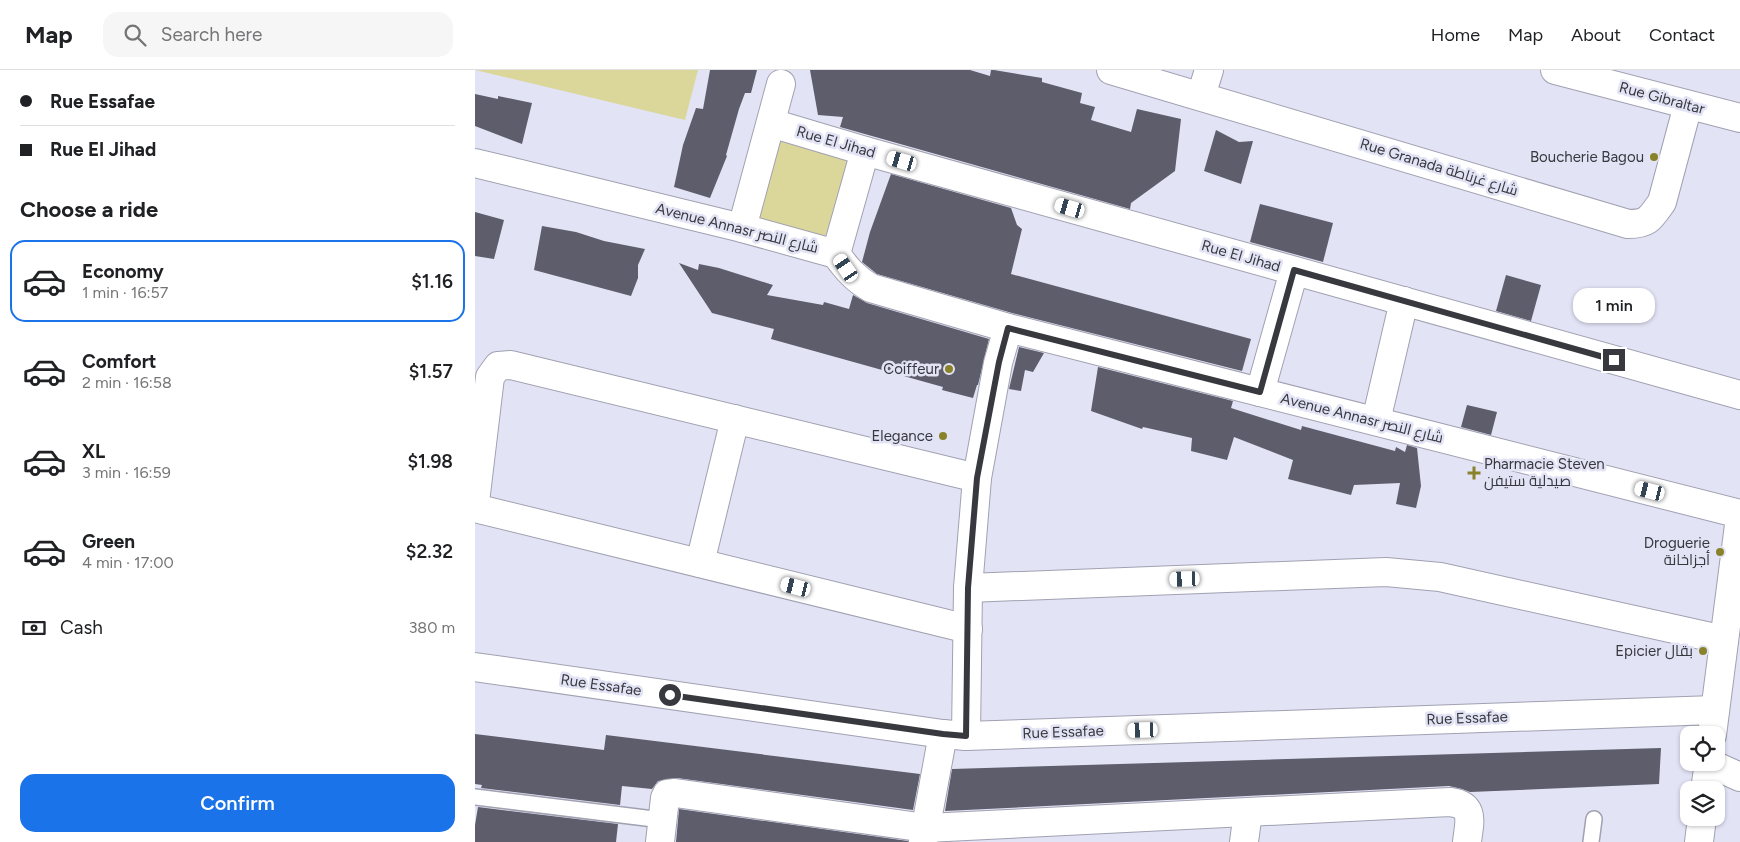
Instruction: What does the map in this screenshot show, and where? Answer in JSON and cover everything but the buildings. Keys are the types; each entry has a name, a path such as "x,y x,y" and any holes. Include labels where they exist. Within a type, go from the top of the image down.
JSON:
{"street":[{"name":"Rue Granada شارع غرناطة","path":"1111,70 1628,224 1642,224 1653,216 1662,202 1688,105"},
{"path":"1201,96 1209,70"},
{"name":"Rue Gibraltar","path":"1555,70 1740,118"},
{"path":"742,228 781,84"},
{"name":"Rue El Jihad","path":"771,123 865,151 1740,395"},
{"path":"836,254 865,151"},
{"name":"Avenue Annasr شارع النصر","path":"475,163 742,228 836,254 858,281 871,288 1008,328 1740,515"},
{"path":"1260,392 1294,270"},
{"path":"1376,421 1404,301"},
{"path":"925,835 955,735 968,629 968,588 977,478 999,362 1008,328"},
{"path":"475,502 490,377 498,366 511,365 977,478"},
{"path":"700,563 735,419"},
{"path":"475,508 968,629"},
{"path":"1713,722 1728,660 1738,560 1740,515"},
{"path":"968,588 1386,572 1440,577 1728,660"},
{"name":"Rue Essafae","path":"475,667 955,735 1713,722"},
{"path":"1725,770 1740,777"},
{"path":"661,831 665,798 667,794 675,793 925,835 1248,812 1459,803 1466,807 1469,812 1467,842"},
{"path":"1244,842 1248,812"},
{"path":"1699,842 1701,826"}],"lane":[{"path":"475,797 661,831"},
{"path":"1591,842 1594,819"}],"shaded area":[{"path":"475,70 698,70 685,120"},
{"path":"777,140 848,160 825,238 754,218"}],"place":[{"name":"Boucherie Bagou","path":"1654,157"},
{"name":"Coiffeur","path":"949,369"},
{"name":"Elegance","path":"943,436"},
{"name":"Pharmacie Steven صيدلية ستيفن","path":"1474,473"},
{"name":"Droguerie أجزاخانة","path":"1720,552"},
{"name":"Epicier بقال","path":"1703,651"}],"route":[{"path":"670,695 966,736 968,588 977,478 999,362 1008,328 1260,392 1294,270 1614,360"}]}
